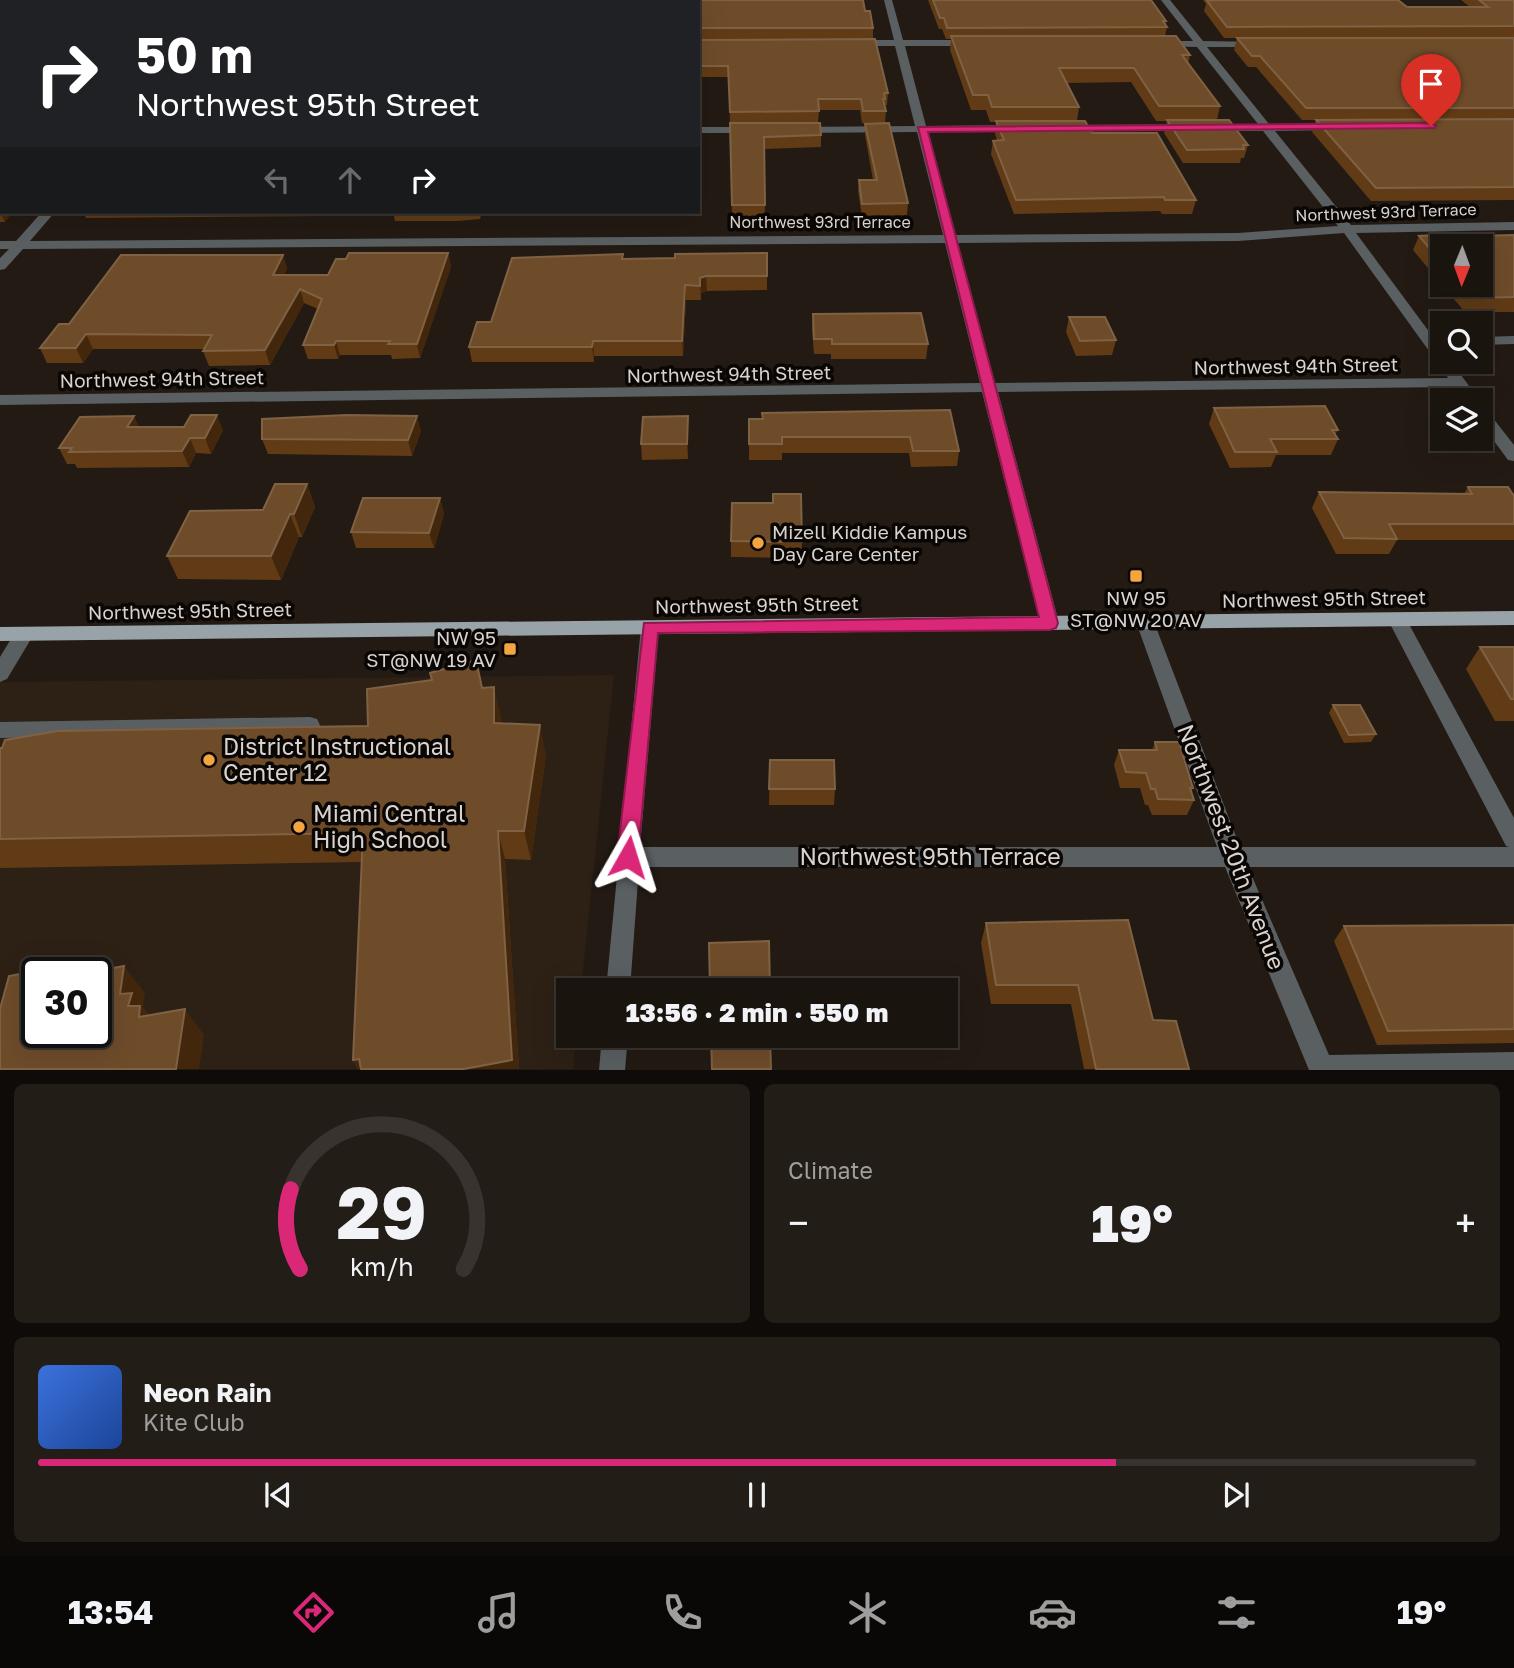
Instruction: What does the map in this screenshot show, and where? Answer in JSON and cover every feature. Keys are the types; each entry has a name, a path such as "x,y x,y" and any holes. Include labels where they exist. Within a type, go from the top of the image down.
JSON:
{"main road":[{"name":"Northwest 95th Street","path":"0,634 1514,618"}],"street":[{"path":"888,0 1050,623"},
{"path":"1165,0 1430,334"},
{"path":"846,44 982,44"},
{"path":"1146,44 1269,44"},
{"path":"1059,128 1349,126"},
{"path":"782,130 1032,128"},
{"path":"700,130 768,130"},
{"path":"0,266 47,214"},
{"name":"Northwest 93rd Terrace","path":"0,245 1238,237 1347,229 1514,226"},
{"path":"1493,341 1514,340"},
{"path":"1453,374 1463,388"},
{"name":"Northwest 94th Street","path":"0,400 989,390 1459,382"},
{"path":"1493,428 1514,456"},
{"path":"1397,620 1514,839"},
{"name":"Northwest 20th Avenue","path":"1145,622 1232,857 1321,1068"},
{"path":"619,978 650,627"},
{"path":"0,674 24,634"},
{"path":"0,730 310,725"},
{"name":"Northwest 95th Terrace","path":"628,857 1514,857"},
{"path":"612,1069 614,1048"},
{"path":"1321,1068 1514,1065"}],"shaded area":[{"name":"Miami Central High School","path":"614,675 582,978 556,978 556,1048 575,1048 573,1069 0,1069 0,682"}],"building":[{"path":"700,0 863,0 865,11 870,11 873,28 700,28"},
{"path":"933,0 1151,0 1166,21 1163,21 1167,27 947,28"},
{"path":"1398,0 1407,7 1488,7 1479,0 1514,0 1514,26 1227,27 1207,1"},
{"path":"951,36 1176,36 1190,55 1182,55 1220,106 1159,106 1134,68 1059,68 1079,107 992,107 988,95 973,95"},
{"path":"1237,38 1514,38 1514,108 1306,108 1260,56 1252,56"},
{"path":"875,39 888,93 884,93 883,99 886,111 863,111 861,99 818,99 819,111 730,112 728,66 700,66 700,40"},
{"path":"1514,119 1514,187 1376,188 1316,120"},
{"path":"1167,120 1229,120 1248,145 1243,145 1244,149 1187,150"},
{"path":"996,121 1085,121 1092,133 1157,133 1196,200 1165,200 1164,197 1016,200 993,141 1004,140"},
{"path":"730,123 820,123 821,135 764,137 765,205 732,205"},
{"path":"889,123 908,203 862,204 859,180 877,180 865,124"},
{"path":"1430,235 1430,249 1419,236"},
{"path":"1514,235 1514,297 1493,298 1493,236"},
{"path":"349,253 448,253 417,344 336,341 334,345 303,345 322,299 300,289 265,350 203,351 212,335 86,334 76,348 40,348 59,324 69,324 121,255 283,255 273,275 328,275 336,259 346,259"},
{"path":"767,253 767,276 706,276 700,278 700,286 685,285 682,341 593,341 592,347 469,347 477,322 491,322 512,258 623,254 622,259 675,258 675,254"},
{"path":"921,313 928,344 832,344 832,339 814,339 813,314"},
{"path":"1069,317 1105,317 1116,340 1080,341"},
{"path":"1325,406 1338,430 1332,430 1338,439 1270,439 1277,452 1235,452 1214,408"},
{"path":"950,410 959,451 913,451 910,437 782,437 782,444 749,444 749,419 763,419 762,413"},
{"path":"191,415 217,415 205,438 190,438 182,451 69,452 72,448 59,448 80,417 134,416 127,427 184,427"},
{"path":"347,415 417,416 408,440 262,439 262,419"},
{"path":"688,416 687,444 641,444 643,417"},
{"path":"275,484 307,484 271,556 167,556 190,511 263,510"},
{"path":"1468,487 1508,487 1514,496 1514,524 1389,524 1397,539 1344,538 1319,492 1472,494"},
{"path":"773,494 801,494 802,542 731,541 732,503 773,503"},
{"path":"363,498 440,498 429,533 351,532"},
{"path":"1480,647 1514,647 1514,699 1511,699"},
{"path":"476,660 482,688 494,687 494,723 540,725 524,831 498,831 512,1060 464,1069 361,1069 359,1059 353,1060 363,833 0,839 0,748 5,740 58,731 368,726 367,689 432,680 430,673"},
{"path":"1333,705 1360,705 1376,734 1349,735"},
{"path":"1155,742 1179,742 1194,800 1158,799 1155,789 1151,789 1146,773 1126,772 1119,750 1157,750"},
{"path":"770,760 834,760 835,789 769,789"},
{"path":"1128,920 1153,1020 1176,1021 1189,1069 1096,1069 1078,985 996,985 986,923"},
{"path":"1514,925 1514,1029 1388,1031 1344,926"},
{"path":"769,941 770,978 710,978 709,943"},
{"path":"124,966 120,994 132,993 128,1006 140,1006 139,1017 185,1009 176,1069 0,1069 0,1009 9,976 21,974 21,1048 112,1048 112,968"},
{"path":"711,1048 770,1048 771,1069 712,1069"}],"place":[{"name":"Mizell Kiddie Kampus Day Care Center","path":"758,543"},
{"name":"NW 95 ST@NW 20 AV","path":"1136,576"},
{"name":"NW 95 ST@NW 19 AV","path":"510,649"},
{"name":"District Instructional Center 12","path":"209,760"},
{"name":"Miami Central High School","path":"299,827"}],"route":[{"path":"628,857 650,627 1050,623 922,129 1431,126"}]}
